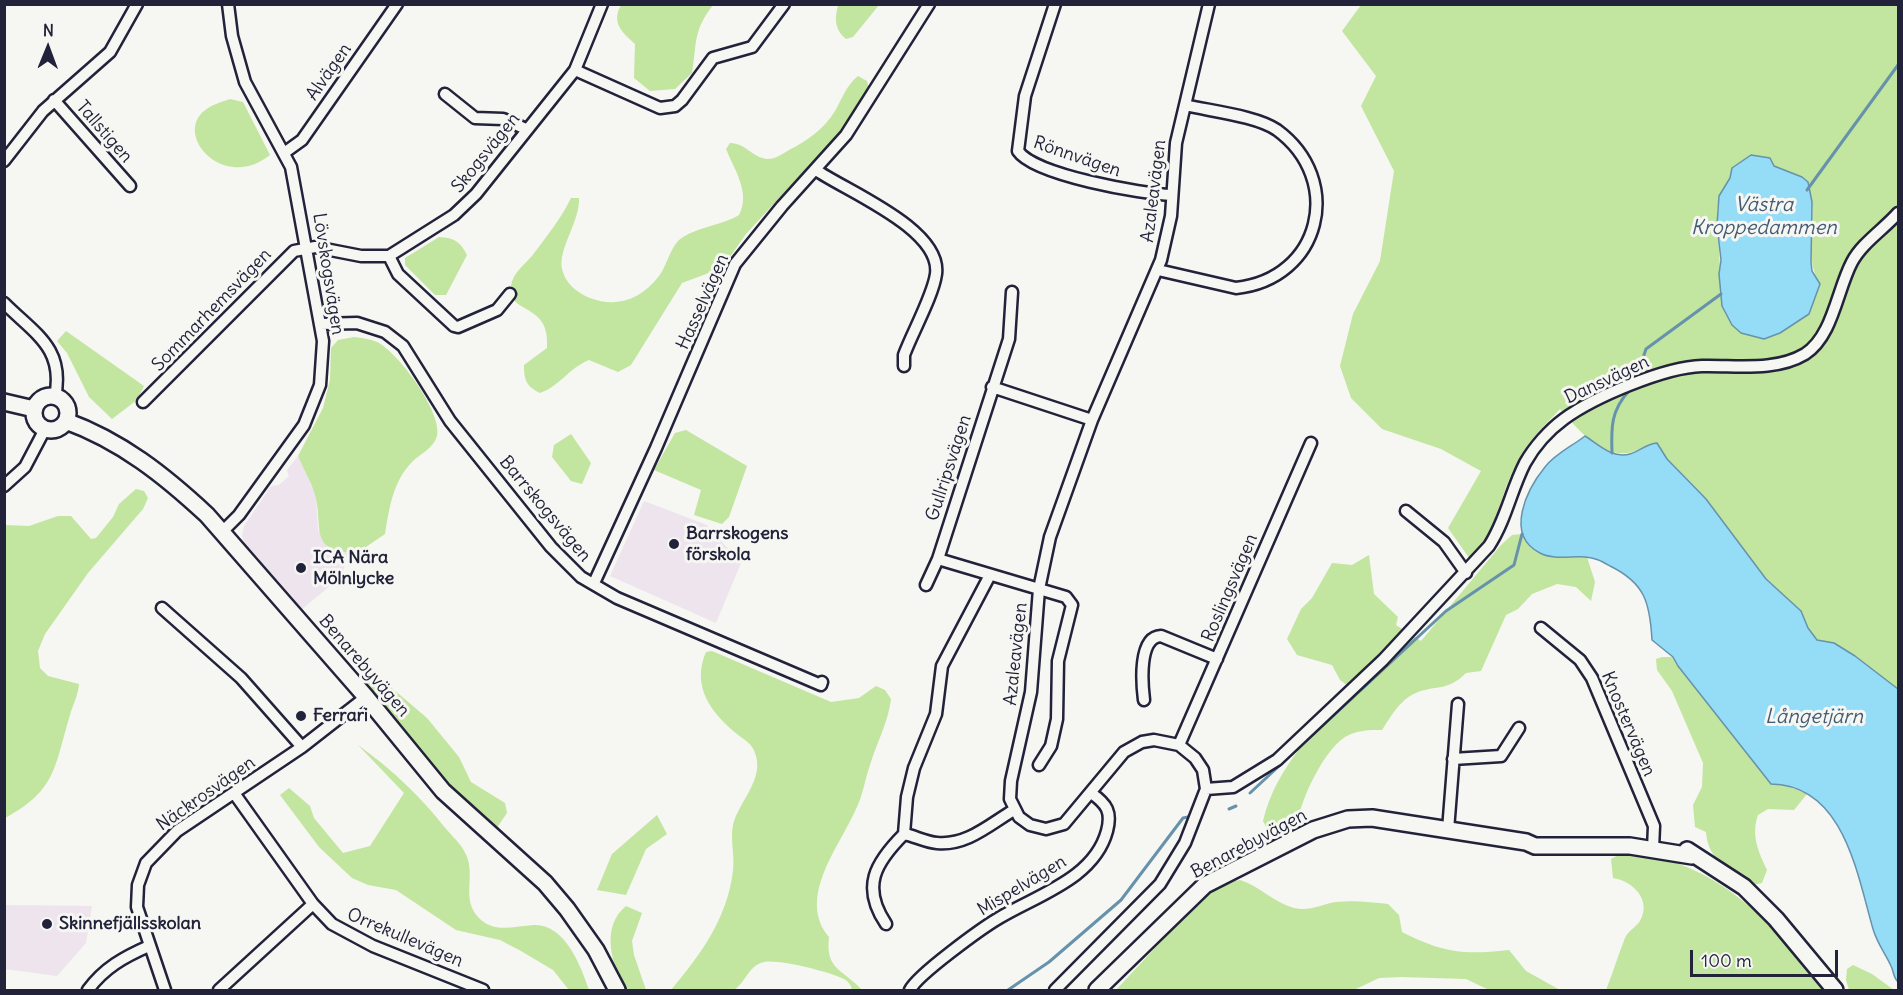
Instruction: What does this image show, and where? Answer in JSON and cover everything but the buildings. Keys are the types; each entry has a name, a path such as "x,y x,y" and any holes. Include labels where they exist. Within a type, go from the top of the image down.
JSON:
{"street":[{"path":"4,161 54,100 110,52 137,4"},
{"name":"Lövskogsvägen","path":"222,532 292,444 314,404 322,368 321,324 291,167 245,82 232,36 228,4"},
{"name":"Alvägen","path":"284,153 302,140 397,4"},
{"name":"Skogsvägen","path":"389,256 403,249 468,203 575,70 602,4"},
{"path":"575,70 660,108 675,106 713,58 752,47 784,4"},
{"name":"Hasselvägen","path":"594,584 656,448 735,264 782,206 846,135 929,4"},
{"name":"Rönnvägen","path":"1055,4 1025,96 1018,151 1028,161 1108,187 1133,192 1172,195"},
{"name":"Azaleavägen","path":"1014,810 1010,791 1031,693 1040,589 1058,511 1092,420 1158,270 1171,216 1176,143 1209,4"},
{"path":"445,94 475,118 503,119 526,129"},
{"name":"Tallstigen","path":"54,100 130,186"},
{"path":"1158,270 1236,288 1245,287 1288,268 1309,241 1313,229 1316,186 1307,164 1287,139 1264,124 1185,105"},
{"path":"816,170 913,231 932,255 936,273 904,355 904,366"},
{"name":"Dansvägen","path":"1206,789 1233,787 1277,760 1383,660 1466,573 1497,534 1525,463 1563,419 1630,386 1675,370 1700,366 1773,364 1807,352 1822,334 1855,257 1899,213"},
{"path":"308,247 321,247 361,256 389,256 398,274 454,326 458,327 497,310 510,294"},
{"name":"Sommarhemsvägen","path":"143,402 289,254 297,249 308,247"},
{"name":"Gullripsvägen","path":"926,585 938,559 1009,339 1012,292"},
{"path":"4,303 46,344 55,357 58,365 56,397"},
{"name":"Barrskogsvägen","path":"321,324 357,323 385,332 403,346 450,421 559,556 581,578 617,598 820,685 822,682"},
{"path":"992,387 1022,394 1092,420"},
{"path":"56,397 65,404 66,421 55,430 45,429 36,421 34,409 42,398 56,397"},
{"path":"4,402 34,409"},
{"name":"Benarebyvägen","path":"66,421 105,437 137,456 182,492 222,532 366,697 455,804 557,897 586,934 617,990"},
{"path":"4,486 25,467 45,429"},
{"name":"Roslingsvägen","path":"1179,745 1311,443"},
{"path":"1406,512 1444,542 1466,573"},
{"path":"938,559 1066,597 1072,605 1058,661 1057,719 1051,746 1039,765"},
{"path":"886,924 874,902 873,883 885,853 904,834 907,797 914,768 936,714 942,666 990,575"},
{"path":"162,608 241,678 302,747"},
{"name":"Knostervägen","path":"1541,628 1580,660 1592,678 1654,826 1654,845"},
{"path":"1144,700 1143,663 1150,640 1155,636 1161,636 1217,659"},
{"name":"Näckrosvägen","path":"165,990 149,946 137,900 138,885 146,863 177,831 302,747 366,697"},
{"path":"1448,830 1458,704"},
{"path":"1453,759 1502,756 1519,728"},
{"path":"904,834 935,843 955,843 973,836 1014,810 1030,825 1054,828 1071,819 1116,760 1133,746 1154,740 1179,745 1200,763 1205,776 1206,789 1185,843 1160,884 1055,990"},
{"name":"Orrekullevägen","path":"234,793 313,904 332,924 347,934 483,990"},
{"name":"Mispelvägen","path":"910,990 970,938 999,918 1057,888 1094,857 1104,842 1110,814 1105,805 1091,793"},
{"name":"Benarebyvägen","path":"1097,990 1205,885 1313,830 1348,819 1383,819 1527,842 1536,846 1654,845 1685,857 1692,856 1724,872 1750,893 1789,934 1835,990"},
{"path":"219,990 313,904"},
{"path":"88,990 97,978 117,961 149,946"},
{"name":"Benarebyvägen","path":"605,967 613,990"}],"shaded area":[{"path":"298,456 316,496 318,530 328,545 348,553 342,576 301,610 245,545 242,536 244,526 271,486 279,485 289,476 287,470"},
{"name":"Barrskogens förskola","path":"644,501 707,525 741,563 716,623 610,576"},
{"name":"Skinnefjällsskolan","path":"5,905 92,906 86,943 57,976 5,969"}],"green space":[{"path":"838,4 879,5 853,37 846,39 836,23"},
{"path":"621,5 713,5 699,30 692,73 675,89 650,91 634,78 635,44 619,27 617,17"},
{"path":"1361,5 1898,5 1898,689 1834,643 1817,640 1808,628 1801,611 1766,579 1706,499 1667,459 1657,443 1630,453 1607,450 1589,439 1560,409 1523,452 1512,472 1494,522 1470,559 1448,528 1481,471 1441,449 1382,429 1351,398 1340,366 1353,314 1380,261 1394,171 1361,106 1376,76 1342,31","holes":["1774,166 1801,177 1811,201 1811,255 1815,275 1820,284 1809,314 1764,338 1741,333 1732,325 1722,306 1717,213 1719,196 1731,178"]},
{"path":"858,76 867,81 870,92 836,136 746,234 722,268 682,283 631,365 618,372 589,360 540,393 529,385 525,379 524,365 547,348 546,333 536,315 515,301 511,295 511,286 516,273 553,228 571,198 579,198 576,216 563,252 562,269 566,279 572,287 590,298 609,302 628,300 644,291 659,276 679,240 693,232 739,215 742,207 742,190 726,149 730,143 740,145 762,158 771,159 782,155 809,138 826,123"},
{"path":"230,99 243,102 270,155 253,165 236,167 221,164 208,156 200,146 195,134 196,122 204,111"},
{"path":"439,237 456,241 467,255 446,295 435,295 405,265 405,258"},
{"path":"66,331 144,386 137,400 112,419 89,397 67,353 57,341"},
{"path":"354,337 377,342 396,358 417,384 433,413 437,426 437,436 433,444 412,462 400,478 393,496 385,534 357,553 341,552 324,543 319,527 315,495 298,456 323,408 330,380 331,348 338,340"},
{"path":"686,430 747,466 729,517 722,524 694,515 701,490 654,470 675,433"},
{"path":"571,434 591,463 582,484 571,481 552,457 554,445"},
{"path":"136,489 144,491 148,498 143,509 88,573 45,634 38,651 40,668 48,676 79,684 77,696 51,776 35,797 5,818 5,525 29,526 58,516 71,516 91,539 96,538 113,517 119,504"},
{"path":"1522,534 1528,543 1542,554 1558,557 1587,557 1595,582 1591,601 1576,587 1557,584 1532,594 1518,609 1506,615 1481,671 1466,673 1454,683 1412,695 1397,708 1382,730 1367,730 1345,737 1337,743 1322,763 1303,801 1298,822 1279,834 1268,830 1263,821 1277,783 1299,749 1355,691 1340,680 1332,665 1297,655 1287,639 1301,609 1312,598 1332,563 1352,565 1369,555 1374,594 1398,617 1396,625 1421,641 1501,545 1512,535"},
{"path":"712,651 831,702 859,698 876,686 885,690 891,699 860,798 824,872 817,906 820,922 829,937 828,948 833,963 862,990 852,990 846,980 828,973 792,964 764,962 751,970 734,990 671,990 711,935 725,905 733,871 733,825 757,772 752,747 719,717 706,698 702,687 702,664 706,652"},
{"path":"1673,657 1771,784 1784,784 1807,794 1794,810 1768,809 1758,815 1755,836 1758,850 1767,870 1762,883 1753,885 1722,864 1711,850 1706,832 1695,827 1693,805 1702,787 1703,763 1672,691 1657,670 1656,659"},
{"path":"372,680 386,683 427,718 459,757 471,782 505,803 507,813 494,832 457,796 364,684"},
{"path":"358,745 406,784 462,847 467,856 469,868 471,906 481,920 500,928 534,925 555,931 570,948 589,990 569,990 553,970 500,940 456,930 396,890 368,885 352,878 319,847 280,795 289,788 310,806 314,818 343,853 370,846 404,793"},
{"path":"657,815 667,834 646,849 626,895 597,890 612,854"},
{"path":"1622,853 1656,857 1686,867 1714,881 1739,898 1763,919 1786,941 1829,990 1606,990 1625,938 1640,921 1644,906 1633,887 1613,878 1611,859"},
{"path":"1240,880 1287,906 1300,909 1342,901 1388,904 1399,915 1402,932 1454,951 1509,950 1526,971 1560,990 1489,990 1466,979 1401,977 1379,978 1354,990 1116,990 1192,908 1222,884"},
{"path":"626,906 642,913 632,941 634,955 646,990 625,990 613,958 611,935 613,924"},
{"path":"1853,965 1872,974 1894,990 1849,990 1846,980 1847,969"}],"water":[{"name":"Västra Kroppedammen","path":"1751,155 1770,158 1774,166 1802,177 1808,182 1812,202 1812,271 1820,284 1809,314 1780,333 1764,339 1741,333 1732,325 1722,306 1719,274 1721,260 1717,225 1719,196 1730,178 1732,168"},
{"name":"Långetjärn","path":"1585,436 1611,453 1623,455 1657,443 1667,459 1706,499 1766,579 1801,611 1808,628 1817,640 1834,643 1898,689 1898,982 1875,934 1853,859 1831,816 1815,799 1796,788 1771,784 1673,657 1652,640 1647,605 1638,587 1631,580 1595,559 1556,557 1540,553 1529,545 1523,535 1522,512 1538,476 1554,458"}],"waterway":[{"path":"1807,190 1898,65"},
{"path":"1636,379 1646,349 1721,294"},
{"path":"1612,453 1615,412 1629,391"},
{"path":"1250,793 1446,611 1514,565 1522,534"},
{"path":"1229,809 1236,806"},
{"path":"1008,990 1049,962 1121,900 1183,818 1188,817"}],"place":[{"name":"Barrskogens förskola","path":"674,544"},
{"name":"ICA Nära Mölnlycke","path":"301,568"},
{"name":"Ferrari","path":"301,716"},
{"name":"Skinnefjällsskolan","path":"47,924"}]}
